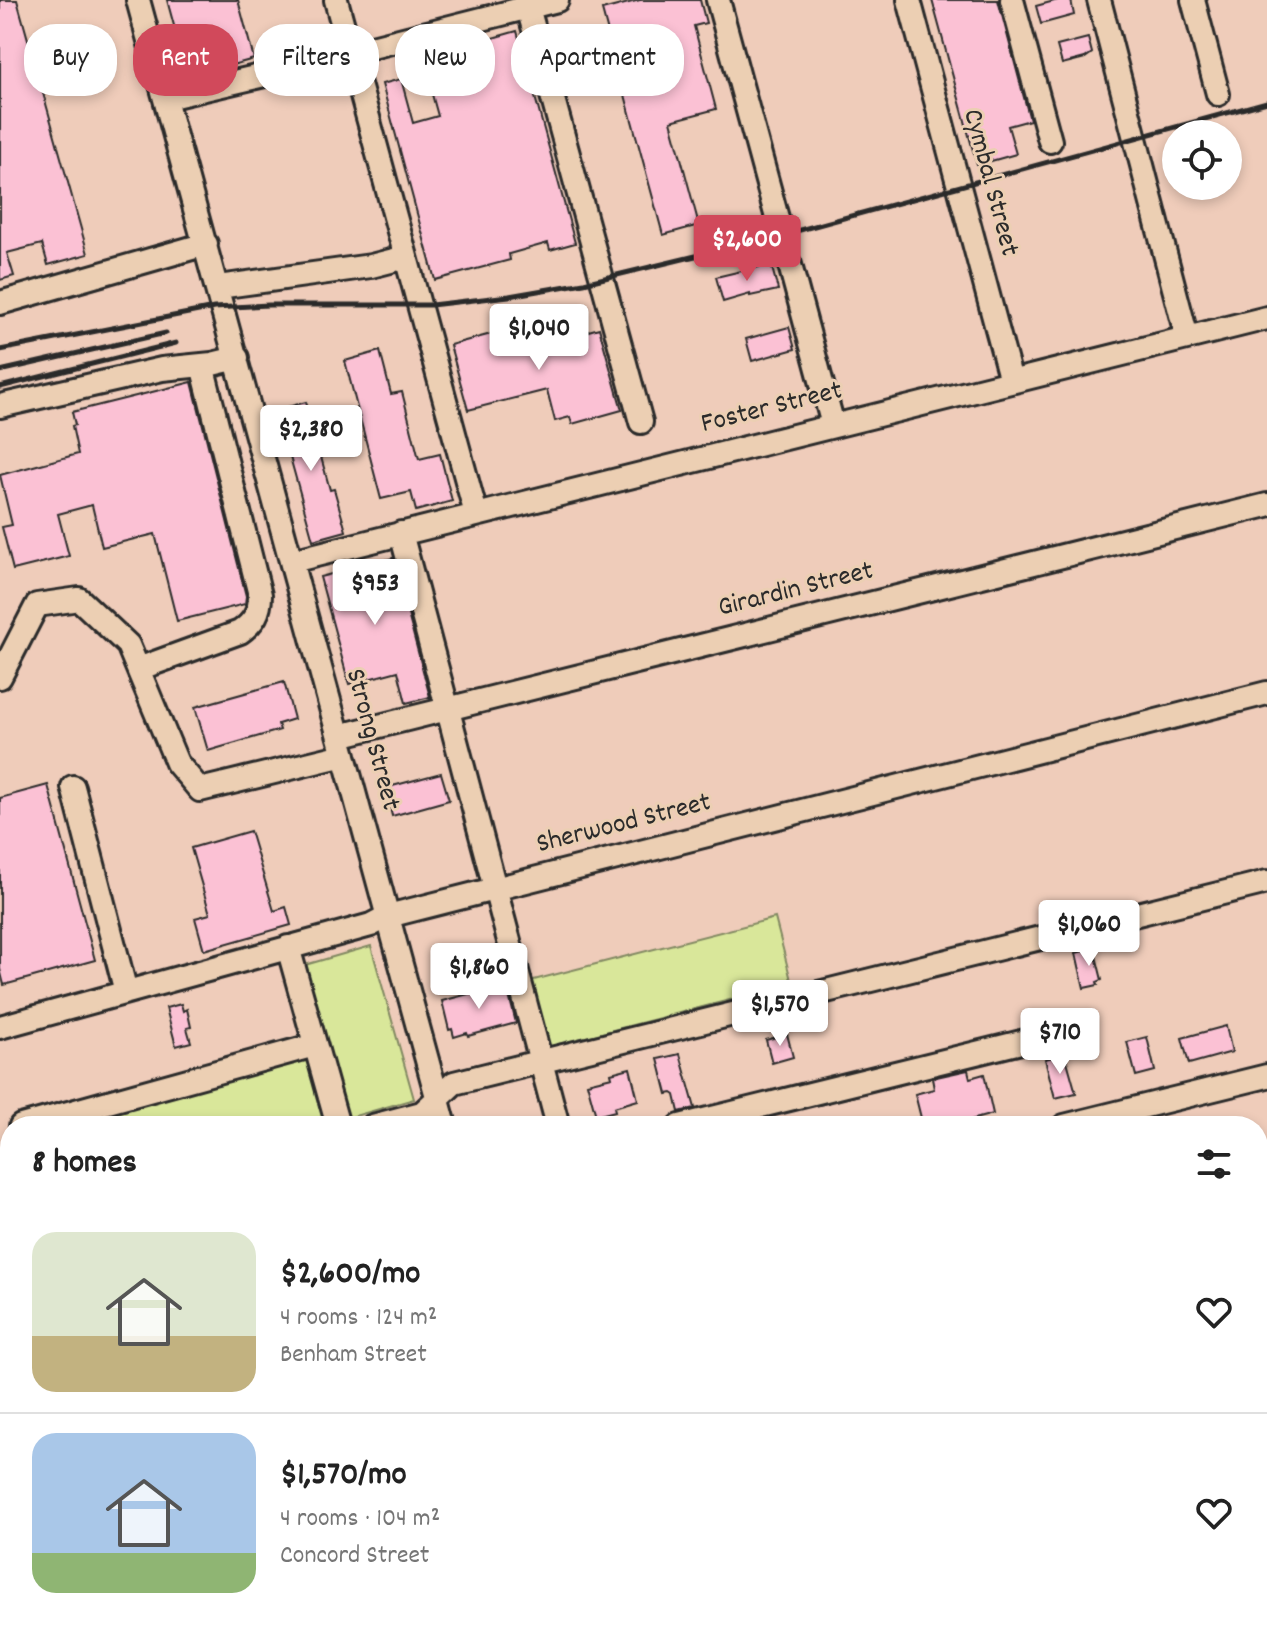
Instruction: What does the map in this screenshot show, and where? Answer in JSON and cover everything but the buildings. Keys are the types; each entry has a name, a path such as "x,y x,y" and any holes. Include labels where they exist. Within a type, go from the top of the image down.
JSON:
{"street":[{"name":"Strong Street","path":"138,0 442,1116"},
{"path":"336,0 342,24"},
{"path":"379,45 527,4 557,0"},
{"path":"718,0 777,218"},
{"name":"Cymbal Street","path":"909,0 1011,381"},
{"path":"1012,0 1050,141"},
{"path":"1099,0 1187,338"},
{"path":"1193,0 1218,94"},
{"path":"527,4 641,422"},
{"path":"166,98 254,76"},
{"path":"362,96 476,514"},
{"path":"0,303 206,244"},
{"path":"218,287 371,266 406,257"},
{"path":"790,265 833,425"},
{"name":"Foster Street","path":"292,561 1267,318"},
{"path":"0,406 162,369 237,358"},
{"path":"0,677 37,605 79,599 128,645 138,669 240,632 250,625 260,610 260,595 202,365"},
{"name":"Girardin Street","path":"138,669 177,763 200,790 447,709 1267,505"},
{"path":"401,533 555,1116"},
{"name":"Sherwood Street","path":"0,1027 371,925 388,916 1267,693"},
{"path":"73,787 126,992"},
{"path":"411,1116 422,1113 454,1083 1267,882"},
{"path":"288,947 335,1116"},
{"path":"721,1116 1082,1027"},
{"path":"57,1116 315,1045"},
{"path":"1105,1116 1267,1076"}],"green space":[{"path":"775,918 792,984 543,1048 526,982"},
{"path":"371,946 414,1099 355,1116 340,1116 298,967"},
{"path":"309,1056 326,1116 93,1116"}],"railway":[{"path":"0,350 214,308 431,305 584,283 778,236 1267,102"},
{"path":"0,371 166,333"},
{"path":"0,387 176,343"}]}
